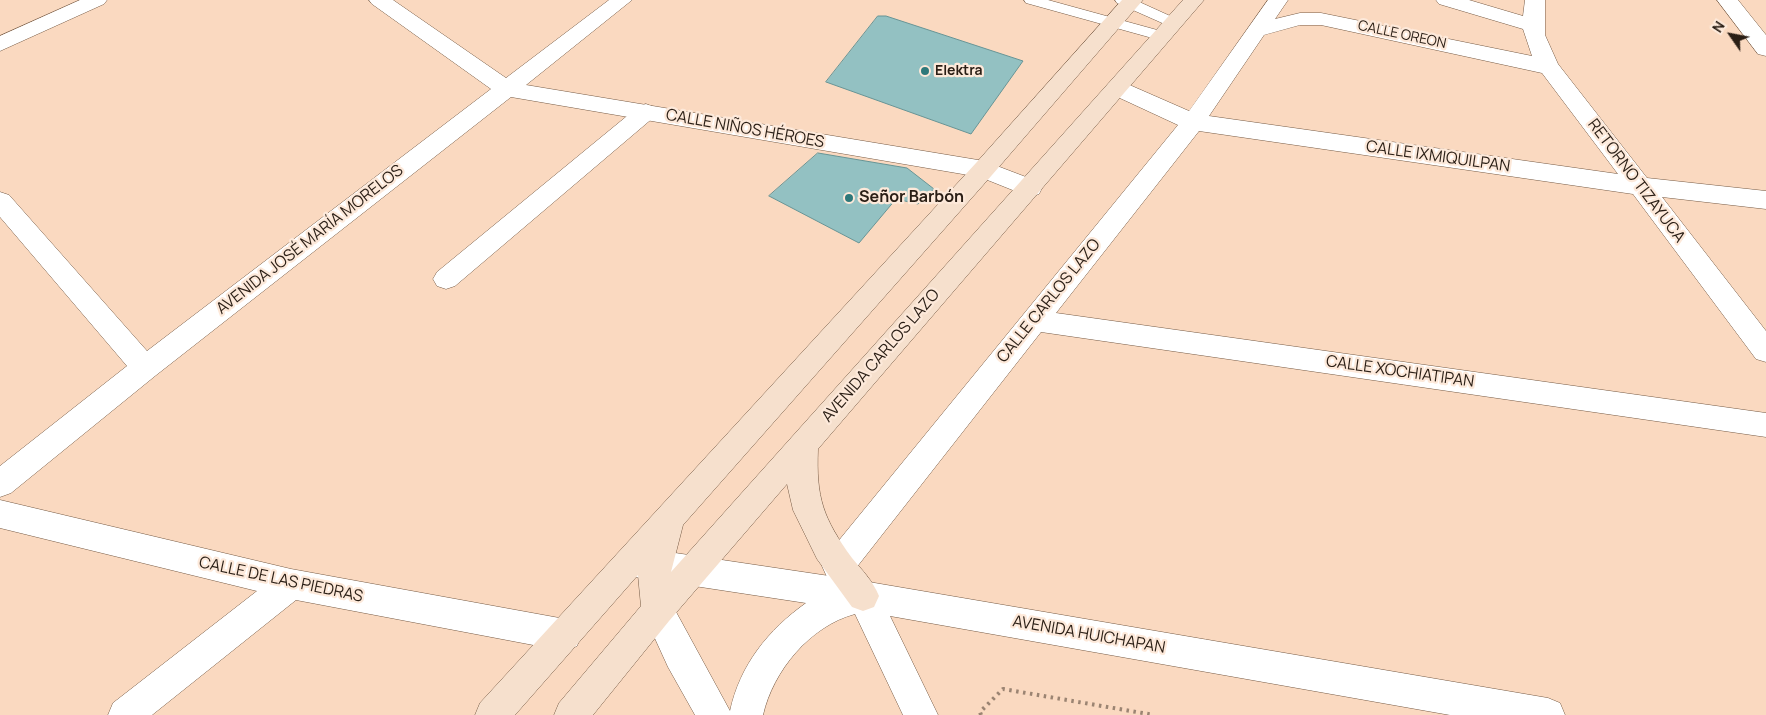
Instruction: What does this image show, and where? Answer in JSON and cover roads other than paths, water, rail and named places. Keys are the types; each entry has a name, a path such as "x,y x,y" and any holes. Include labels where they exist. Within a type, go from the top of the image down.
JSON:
{"main road":[{"name":"AVENIDA CARLOS LAZO","path":"572,715 658,610 1030,188 1124,92 1168,29 1194,0"},
{"path":"492,715 565,635 642,563 668,527 678,508 984,170 1113,23 1128,1"},
{"path":"803,445 803,494 816,528 838,566 863,596"},
{"path":"642,563 654,586 658,610"}],"street":[{"path":"0,44 97,0"},
{"path":"378,0 506,89"},
{"name":"AVENIDA JOSÉ MARÍA MORELOS","path":"0,484 145,368 622,0"},
{"name":"CALLE CARLOS LAZO","path":"838,566 1034,320 1278,0"},
{"path":"1446,0 1539,46"},
{"path":"1535,0 1539,46"},
{"path":"1727,0 1762,41"},
{"name":"CALLE OREON","path":"1254,31 1300,19 1321,19 1539,46"},
{"name":"RETORNO TIZAYUCA","path":"1539,46 1638,186 1766,351"},
{"name":"CALLE NIÑOS HÉROES","path":"506,89 984,170 1030,188"},
{"name":"CALLE IXMIQUILPAN","path":"1124,92 1187,120 1638,186 1766,200"},
{"path":"446,279 646,112"},
{"path":"0,201 145,368"},
{"name":"CALLE XOCHIATIPAN","path":"1034,320 1766,424"},
{"name":"CALLE DE LAS PIEDRAS","path":"0,514 291,584 565,635"},
{"name":"AVENIDA HUICHAPAN","path":"642,563 695,569 863,596 1548,715"},
{"path":"125,715 291,584"},
{"path":"746,715 748,700 770,658 799,627 834,605 863,596 921,715"},
{"path":"658,610 680,655 714,715"}],"lane":[{"path":"1031,0 1113,23 1168,29"},
{"path":"1128,1 1168,29"}],"place":[{"name":"Elektra","path":"925,71"},
{"name":"Señor Barbón","path":"849,198"}]}
